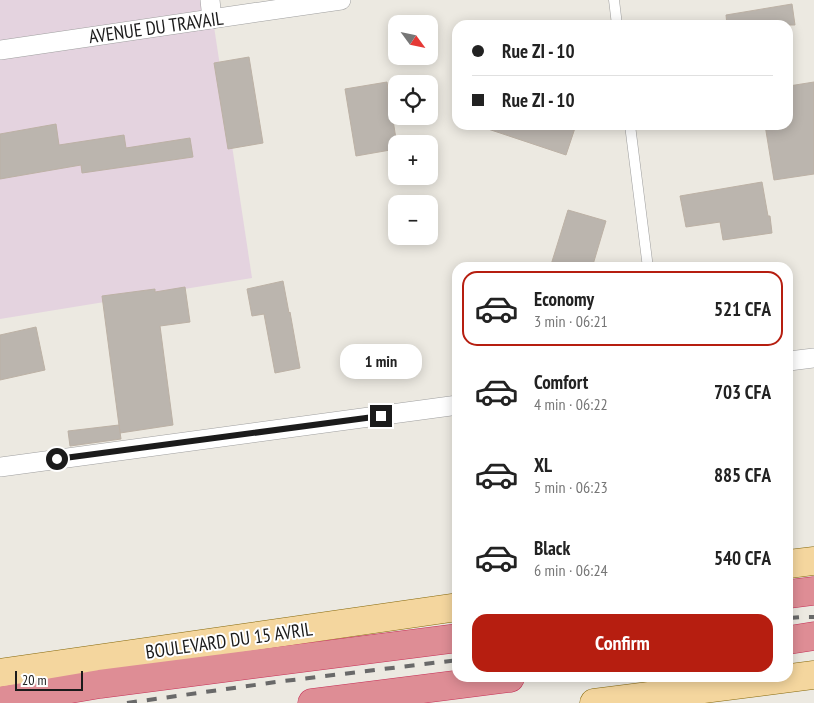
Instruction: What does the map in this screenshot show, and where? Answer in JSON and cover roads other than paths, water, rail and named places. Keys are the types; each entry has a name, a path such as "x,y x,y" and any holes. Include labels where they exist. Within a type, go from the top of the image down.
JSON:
{"highway":[{"path":"793,594 814,591"},
{"path":"793,639 814,636"},
{"name":"BOULEVARD DU 15 AVRIL","path":"0,701 100,684 452,639"},
{"path":"312,703 478,682"}],"main road":[{"path":"793,564 814,561"},
{"name":"BOULEVARD DU 15 AVRIL","path":"0,673 452,609"},
{"path":"793,678 814,675"},
{"path":"594,703 759,682"}],"street":[{"path":"210,0 212,19"},
{"name":"AVENUE DU TRAVAIL","path":"0,50 341,0"},
{"path":"793,361 814,358"},
{"path":"0,466 452,406"}],"lane":[{"path":"614,0 616,20"},
{"path":"631,130 647,262"}],"railway":[{"path":"793,618 814,617"},
{"path":"127,703 276,682 452,661"}]}
